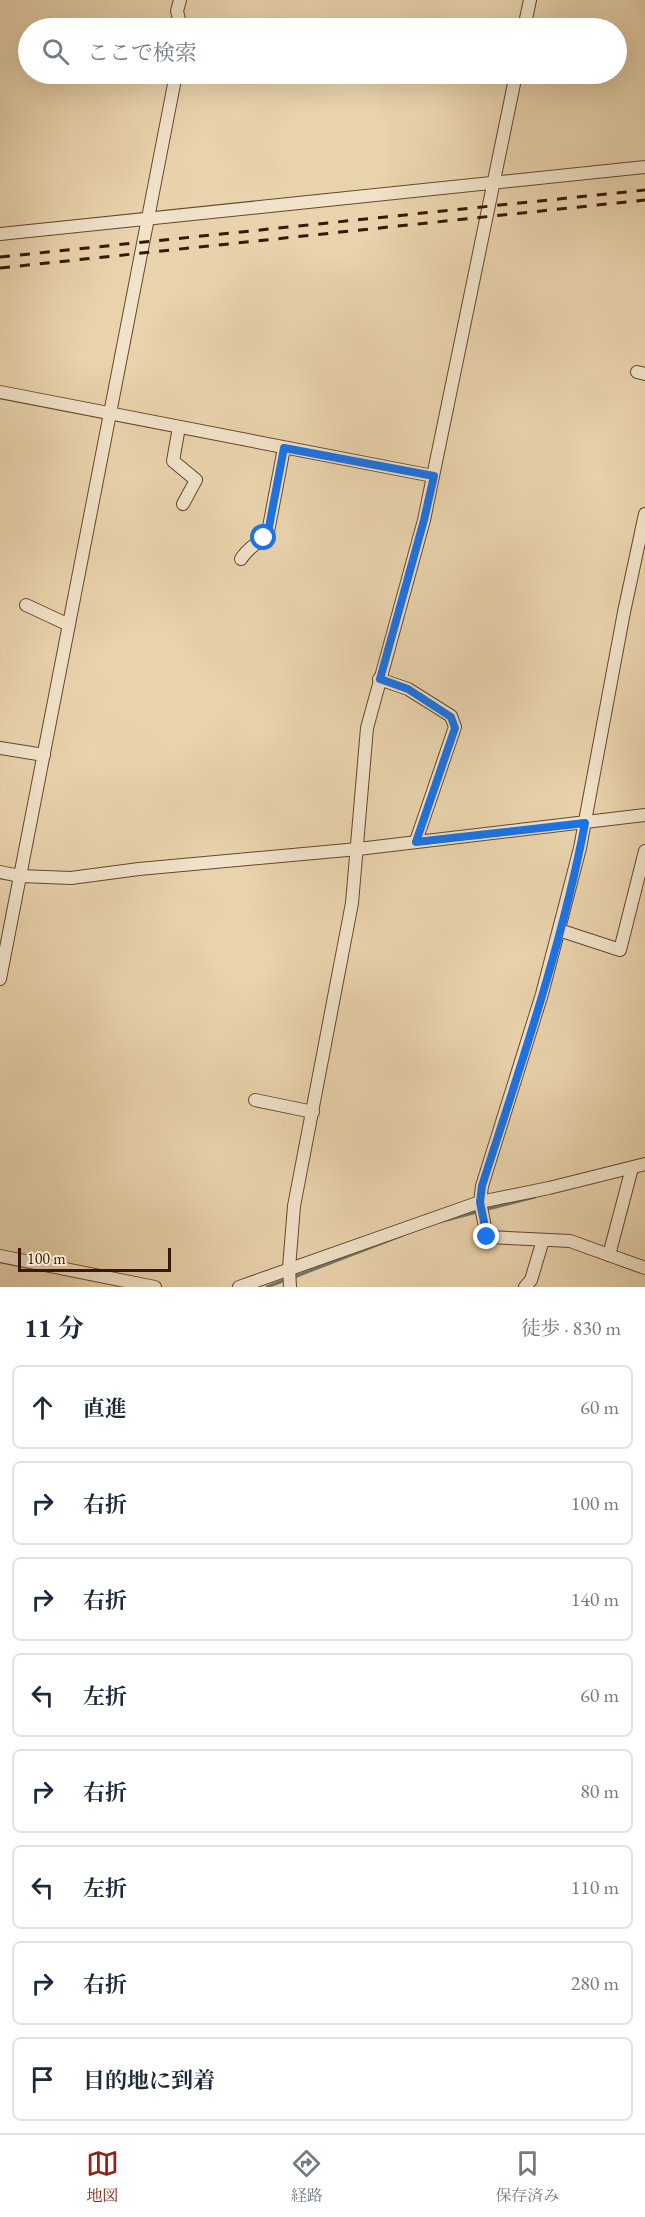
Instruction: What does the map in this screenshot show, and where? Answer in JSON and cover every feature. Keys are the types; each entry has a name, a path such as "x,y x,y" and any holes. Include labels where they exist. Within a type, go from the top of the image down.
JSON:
{"street":[{"path":"179,18 177,11 180,0"},
{"path":"526,18 530,0"},
{"path":"0,979 174,84"},
{"path":"290,1287 289,1268 294,1206 349,923 358,849 367,728 424,520 514,84"},
{"path":"0,234 645,167"},
{"path":"0,392 434,476"},
{"path":"179,427 173,461 196,480 183,504"},
{"path":"241,559 248,548 264,538 268,532 284,448"},
{"path":"645,514 624,612 585,823 542,994 482,1186 480,1202 487,1237 570,1241 645,1268"},
{"path":"26,605 69,625"},
{"path":"380,679 408,689 442,711 451,717 455,728 416,842"},
{"path":"0,748 44,755"},
{"path":"0,872 20,876 71,878 139,869 358,849 645,815"},
{"path":"559,930 620,950 644,858"},
{"path":"255,1100 312,1112"},
{"path":"239,1287 480,1202 549,1188 645,1164"},
{"path":"609,1255 632,1168"},
{"path":"525,1287 531,1280 543,1240"},
{"path":"0,1257 155,1287"}],"waterway":[{"path":"484,1210 535,1197"},
{"path":"443,1221 477,1212"},
{"path":"294,1277 403,1235"},
{"path":"267,1287 285,1280"}],"railway":[{"path":"0,257 645,190"},
{"path":"0,268 645,200"}],"route":[{"path":"264,538 268,532 284,448 434,476 380,679 408,689 451,717 455,728 416,842 585,823 542,994 482,1186 480,1202 487,1237"}]}
